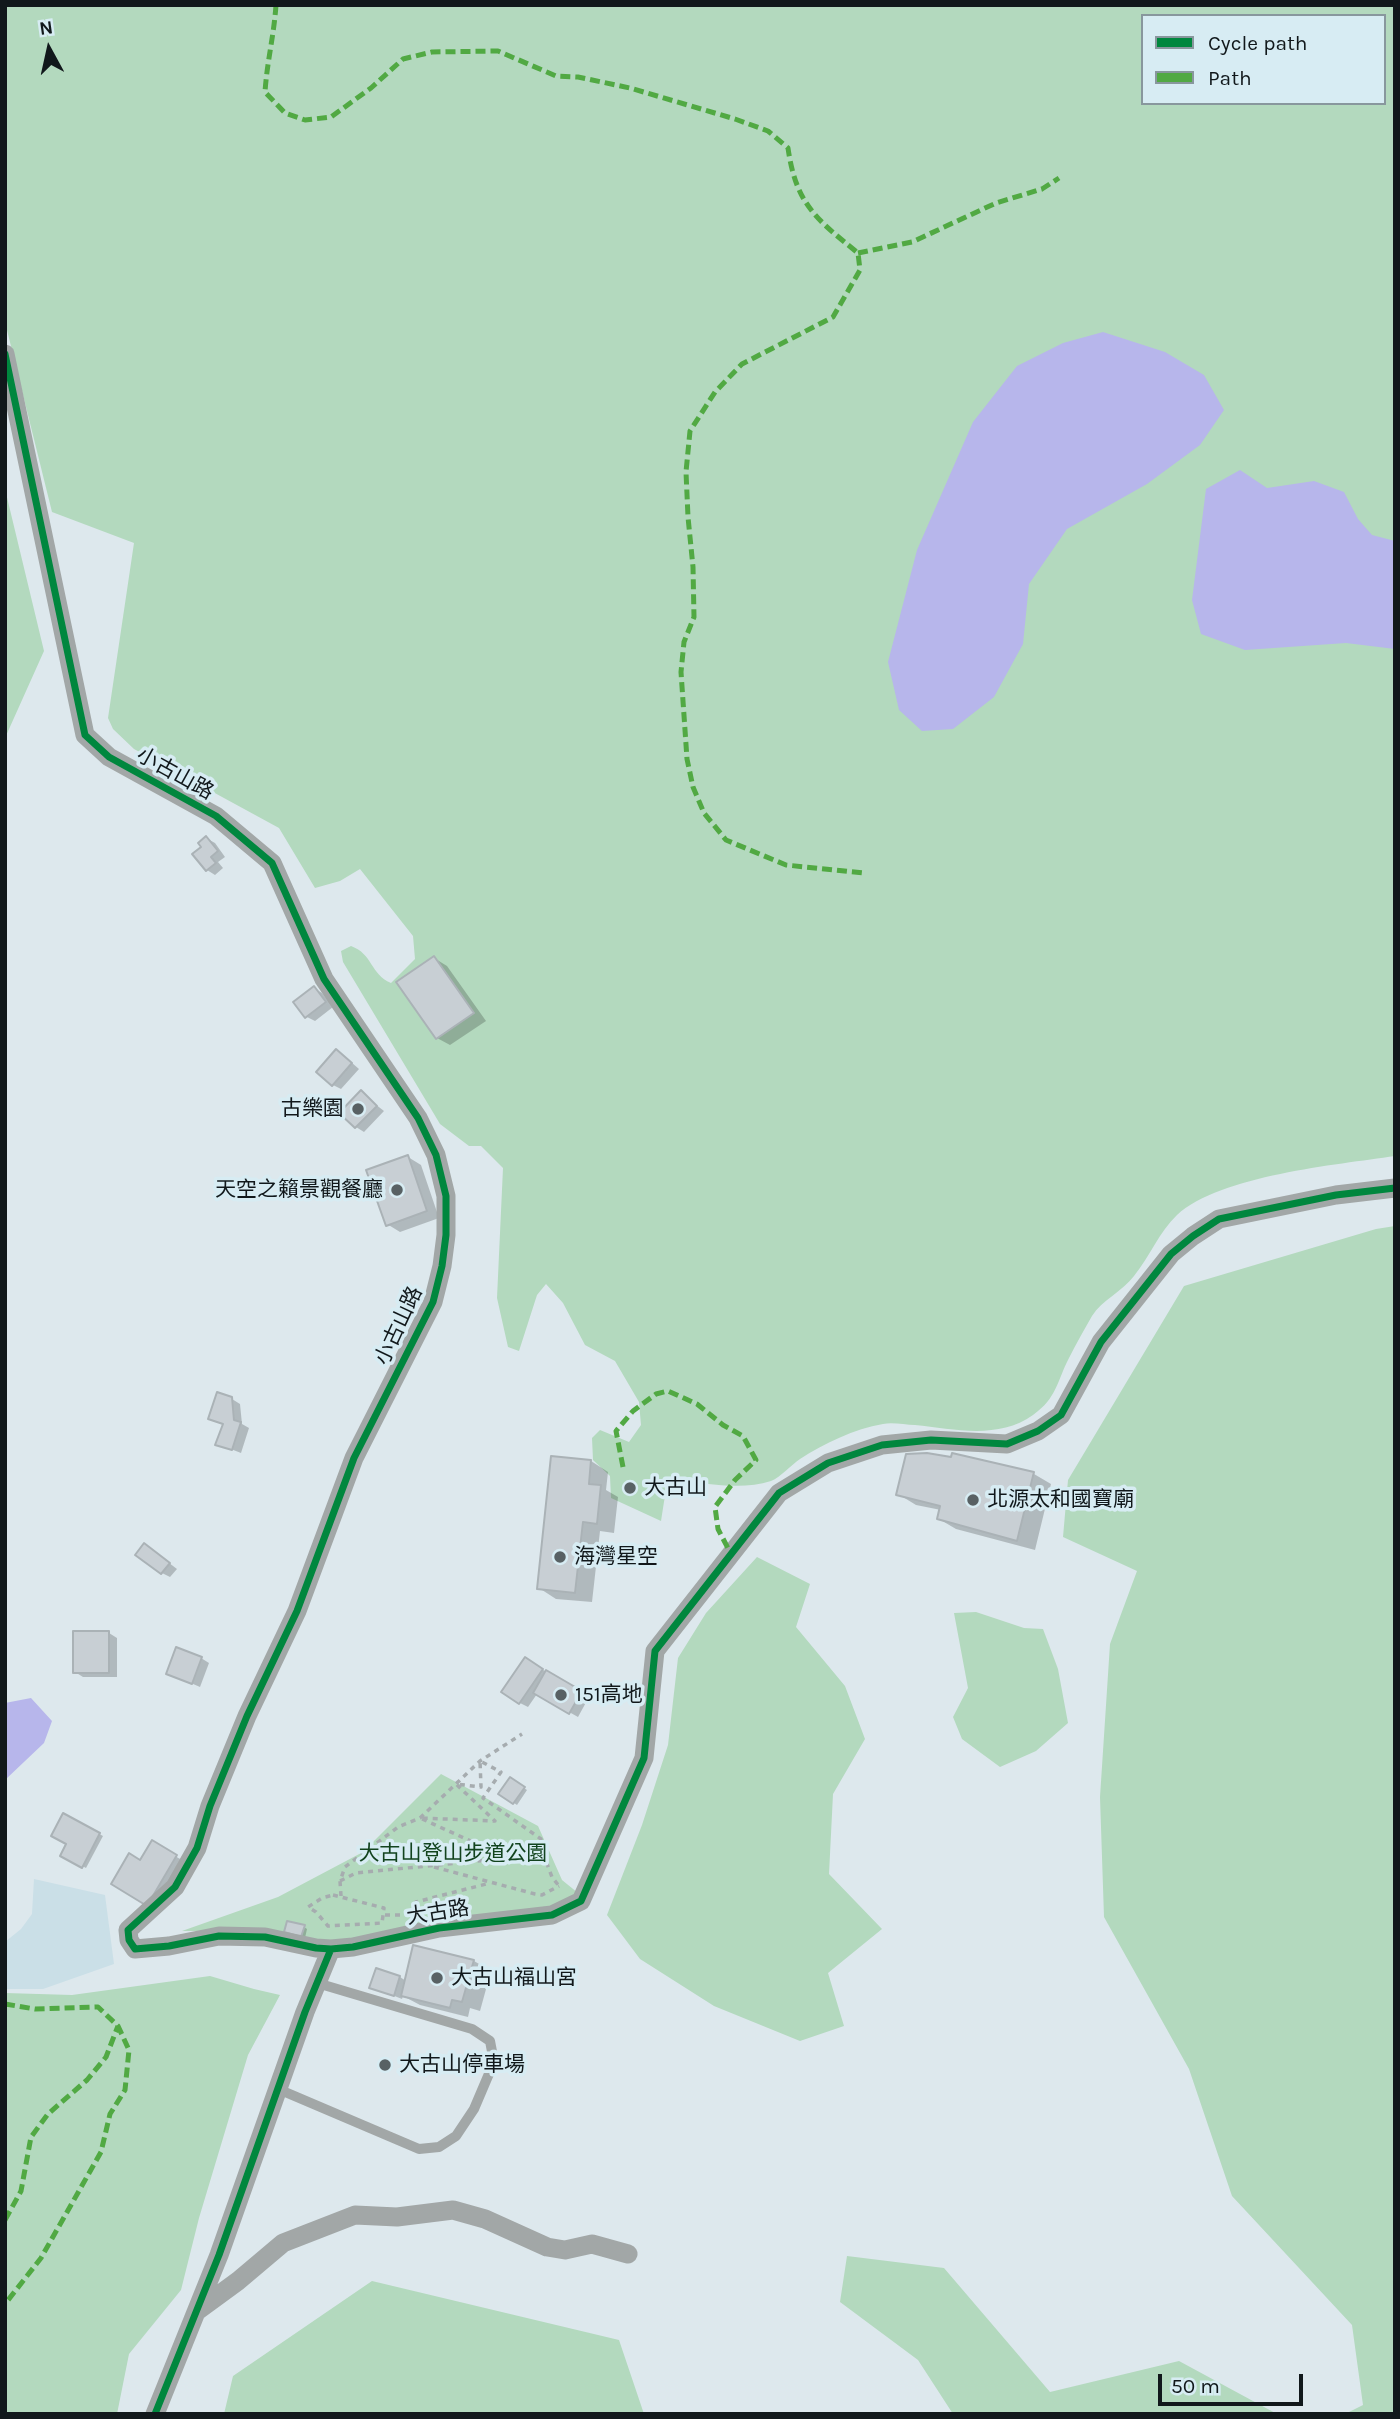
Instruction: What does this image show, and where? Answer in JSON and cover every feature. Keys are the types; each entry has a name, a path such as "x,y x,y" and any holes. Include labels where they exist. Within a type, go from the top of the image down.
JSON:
{"street":[{"name":"小古山路","path":"5,354 85,735 109,757 216,817 272,863 324,979 418,1118 436,1155 446,1196 446,1235 433,1303 354,1458 297,1611 247,1716 210,1806 197,1849 175,1887 128,1930 129,1940 135,1949 169,1946 219,1936 265,1937 331,1949"},
{"name":"大古路","path":"331,1949 353,1947 439,1928 552,1915 581,1901 644,1758 655,1651 779,1493 828,1463 882,1445 931,1440 1007,1444 1038,1431 1061,1415 1101,1342 1171,1254 1193,1236 1219,1219 1336,1195 1395,1188"},
{"path":"155,2414 331,1949"},
{"path":"196,2311 238,2281 283,2243 355,2215 397,2217 453,2210 485,2219 547,2248 565,2250 592,2244 628,2254"}],"lane":[{"path":"278,2089 419,2149 439,2147 456,2136 474,2109 494,2062 490,2041 472,2029 317,1983"}],"path":[{"path":"341,1896 340,1881 345,1867 398,1827 420,1818 480,1761 522,1734"},
{"path":"456,1784 481,1787 480,1761"},
{"path":"480,1761 501,1772 483,1798 541,1839 536,1849"},
{"path":"420,1818 495,1821 456,1784"},
{"path":"420,1818 508,1858"},
{"path":"340,1881 356,1873 508,1858 541,1848 552,1877 559,1886 542,1895 431,1866"},
{"path":"414,1861 415,1867"},
{"path":"411,1915 416,1902 492,1882"},
{"path":"341,1896 384,1908 382,1923 328,1926 308,1907 322,1898 341,1896"}],"shaded area":[{"path":"34,1879 105,1895 114,1964 43,1989 5,1989 5,1942 21,1929 32,1914"}],"green space":[{"path":"5,5 1395,5 1395,1156 1312,1168 1250,1181 1197,1201 1177,1215 1134,1276 1092,1316 1047,1402 1019,1423 1005,1428 976,1431 895,1423 861,1429 800,1459 771,1481 736,1486 676,1480 666,1489 661,1521 611,1498 610,1476 593,1460 592,1438 600,1430 629,1442 641,1425 639,1402 615,1361 585,1345 563,1303 546,1284 537,1295 519,1351 508,1347 497,1298 503,1168 481,1146 469,1146 440,1124 343,962 341,951 351,946 364,954 379,975 391,983 415,959 413,936 360,869 340,881 315,888 279,828 134,749 113,729 108,718 134,543 52,512 5,322"},
{"path":"5,489 44,651 5,738"},
{"path":"1395,1226 1395,2414 1345,2414 1363,2405 1352,2325 1232,2196 1189,2069 1104,1917 1100,1797 1110,1644 1137,1571 1063,1537 1068,1480 1184,1286 1376,1229"},
{"path":"757,1557 810,1584 796,1627 845,1686 865,1739 833,1794 829,1874 882,1929 828,1973 844,2026 800,2041 714,2006 640,1959 607,1915 642,1825 668,1745 678,1658 706,1613"},
{"path":"976,1612 1024,1628 1043,1629 1058,1669 1068,1723 1036,1751 1000,1767 962,1739 953,1717 968,1688 954,1613"},
{"name":"大古山登山步道公園","path":"441,1774 538,1826 562,1880 578,1893 547,1911 332,1944 271,1931 182,1931 278,1897 363,1852"},
{"path":"210,1976 280,1995 248,2055 199,2218 181,2290 129,2354 117,2414 5,2414 5,1993 72,1995"},
{"path":"847,2256 944,2268 1050,2392 1179,2361 1277,2414 953,2414 918,2360 840,2302"},
{"path":"372,2281 619,2340 644,2414 224,2414 233,2376"}],"water":[{"path":"1103,332 1165,352 1204,375 1224,410 1200,445 1147,484 1067,529 1029,584 1023,644 994,697 953,729 922,731 899,710 888,662 917,550 973,422 1017,366 1063,343"},
{"path":"1240,470 1267,488 1314,481 1344,492 1358,519 1372,535 1395,541 1395,649 1346,643 1245,650 1201,634 1192,600 1206,489"},
{"path":"31,1698 52,1721 44,1743 5,1780 5,1703"}],"building":[{"path":"206,836 218,851 211,857 216,863 206,871 192,854 201,847 198,843"},
{"path":"434,956 474,1013 436,1039 396,982"},
{"path":"314,986 326,1002 305,1018 293,1002"},
{"path":"336,1049 352,1063 332,1086 316,1072"},
{"name":"古樂園","path":"361,1090 377,1106 355,1128 339,1113"},
{"name":"天空之籟景觀餐廳","path":"408,1155 427,1211 386,1226 366,1170"},
{"path":"217,1392 232,1397 234,1420 241,1422 232,1450 215,1445 223,1424 208,1419"},
{"name":"北源太和國寶廟","path":"927,1453 951,1457 952,1453 1034,1472 1017,1541 937,1519 940,1506 896,1495 906,1454"},
{"name":"海灣星空","path":"551,1456 591,1460 589,1484 601,1485 597,1524 583,1522 575,1593 537,1589"},
{"path":"144,1543 170,1563 161,1574 135,1555"},
{"path":"73,1631 109,1631 109,1673 73,1673"},
{"path":"176,1647 202,1657 192,1684 166,1674"},
{"path":"525,1657 543,1669 519,1704 501,1692"},
{"path":"546,1670 582,1691 569,1714 533,1693"},
{"path":"510,1777 525,1787 513,1804 498,1794"},
{"path":"63,1813 100,1833 82,1868 60,1856 66,1844 51,1836"},
{"path":"152,1840 177,1855 147,1906 111,1884 129,1853 140,1860"},
{"path":"287,1921 305,1925 301,1937 284,1932"},
{"name":"大古山福山宮","path":"413,1945 474,1960 462,2002 452,2000 450,2008 401,1996"},
{"path":"376,1968 400,1976 394,1996 369,1988"}],"marked path":[{"path":"276,5 265,92 285,113 305,120 331,117 371,88 403,59 432,52 498,51 556,76 578,77 630,88 735,119 768,131 788,148 796,183 810,209 858,253 860,270 833,317 742,364 715,392 690,431 686,472 694,617 684,642 681,672 687,759 693,787 704,813 726,840 786,865 864,873"},
{"path":"858,253 912,242 996,203 1042,189 1059,178"},
{"path":"623,1467 616,1431 633,1411 656,1394 668,1391 697,1404 723,1425 743,1436 756,1460 735,1480 715,1507 718,1529 731,1554"},
{"path":"5,2004 35,2009 98,2007 118,2026 129,2050 125,2090 110,2114 101,2152 41,2258 5,2304"},
{"path":"5,2220 21,2191 31,2137 48,2114 87,2080 106,2057 118,2026"}],"cycle path":[{"path":"5,354 85,735 109,757 216,816 272,863 324,979 418,1118 436,1155 446,1196 446,1235 433,1302 354,1458 297,1611 247,1716 210,1806 197,1848 175,1887 128,1930 129,1940 135,1949 169,1946 219,1936 265,1937 331,1949"},
{"path":"155,2414 219,2255 305,2012 331,1949 353,1947 439,1928 552,1915 581,1901 644,1758 655,1651 779,1493 828,1463 882,1445 931,1440 1007,1444 1038,1431 1061,1415 1101,1342 1171,1254 1193,1236 1219,1219 1336,1195 1395,1188"}],"place":[{"name":"古樂園","path":"358,1109"},
{"name":"天空之籟景觀餐廳","path":"397,1190"},
{"name":"大古山","path":"630,1488"},
{"name":"北源太和國寶廟","path":"973,1500"},
{"name":"海灣星空","path":"560,1557"},
{"name":"151高地","path":"561,1695"},
{"name":"大古山福山宮","path":"437,1978"},
{"name":"大古山停車場","path":"385,2065"}]}
